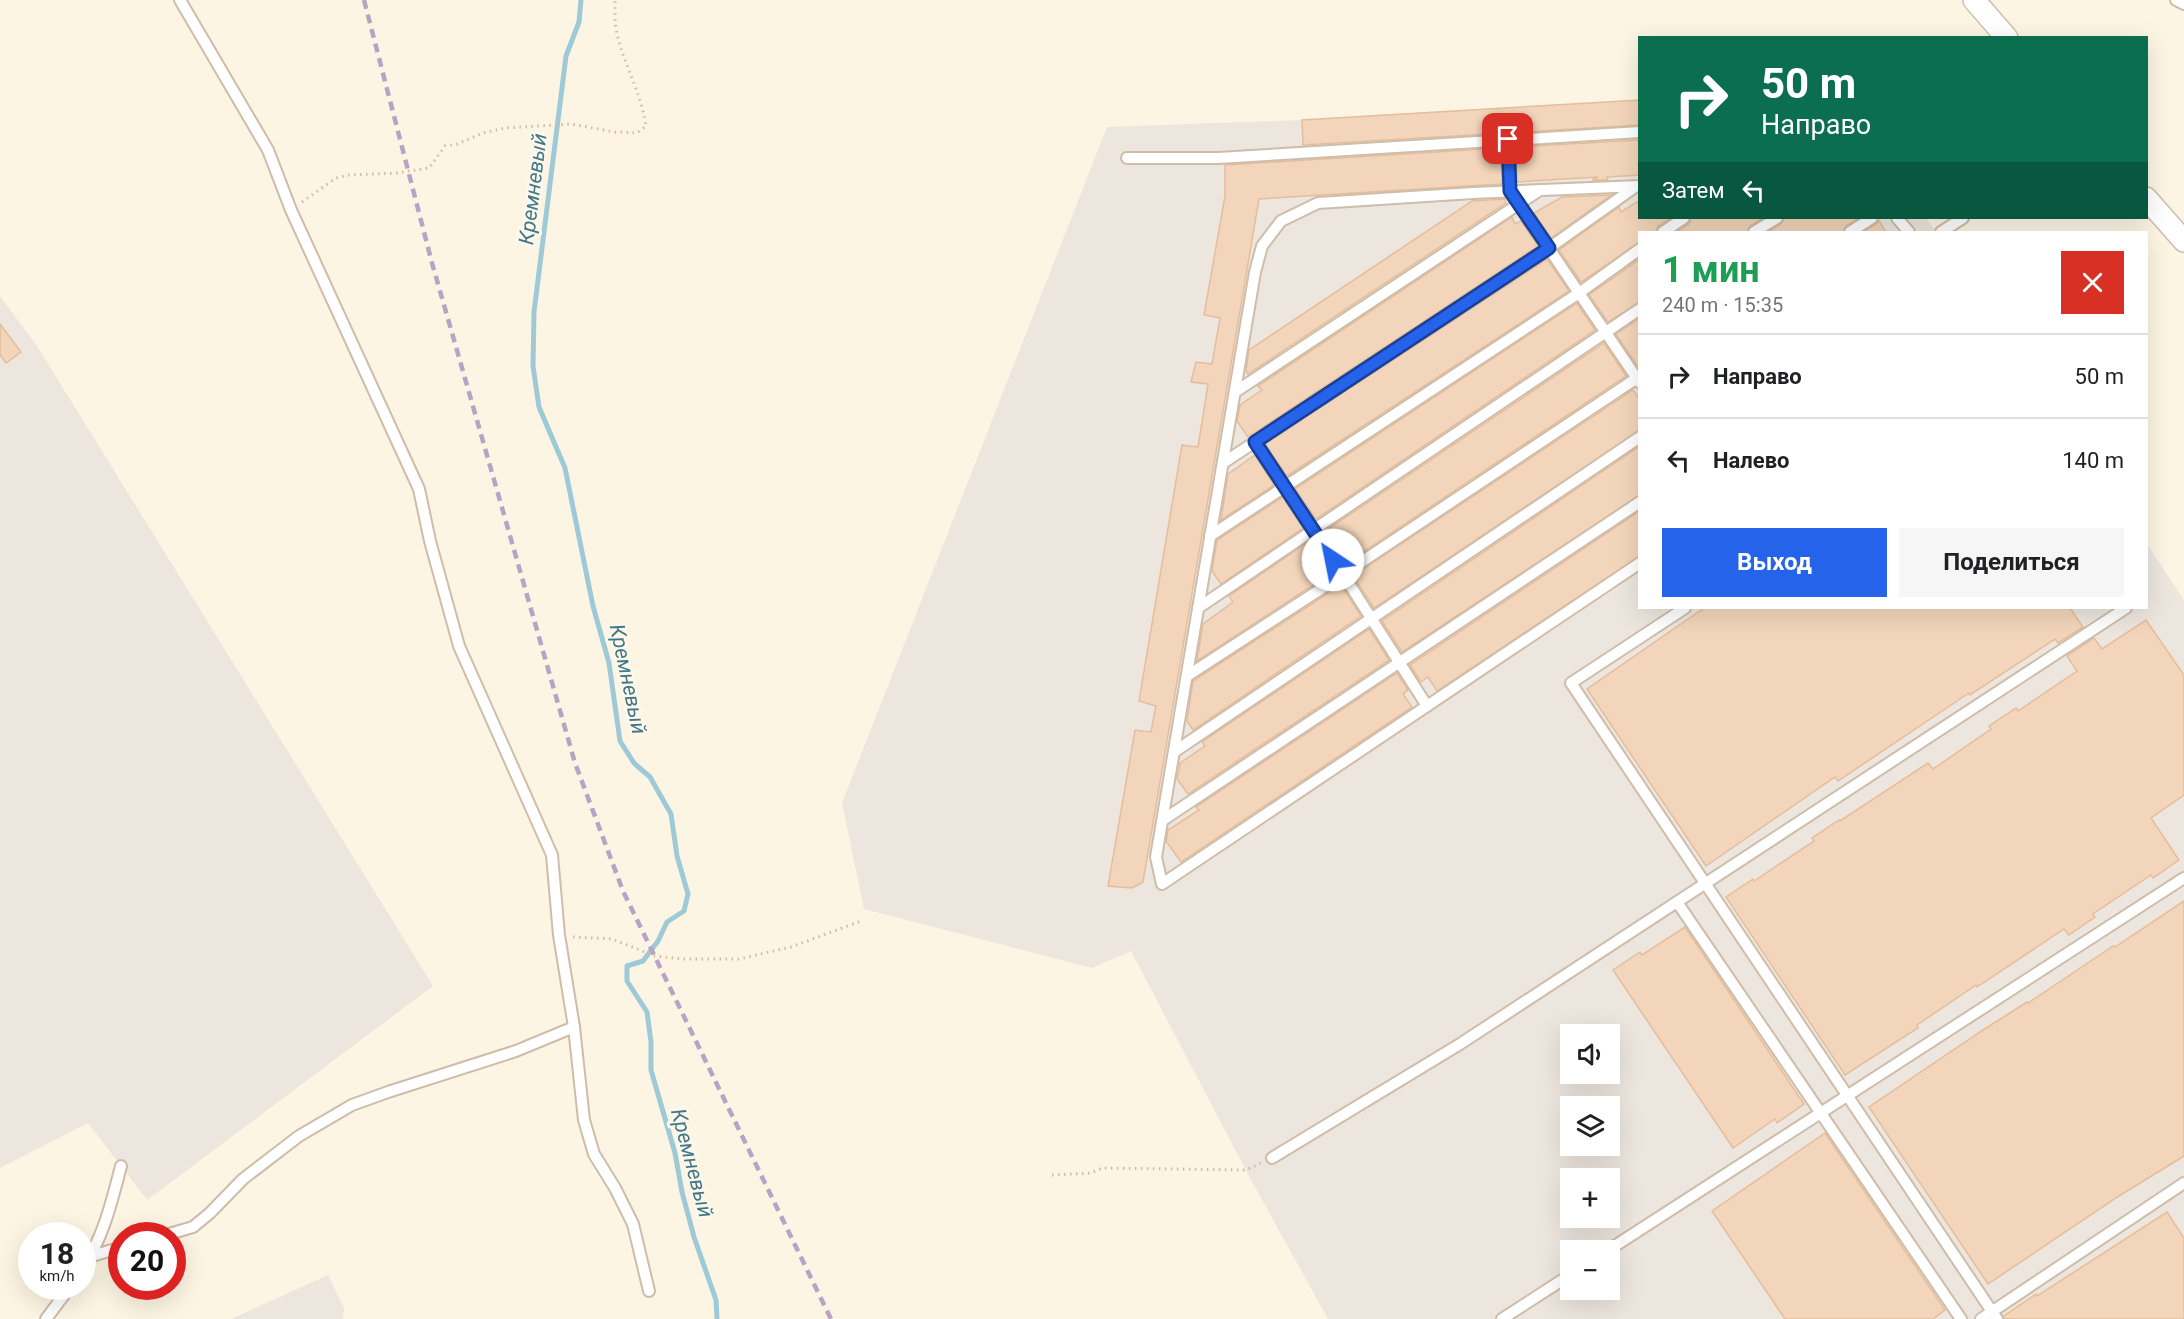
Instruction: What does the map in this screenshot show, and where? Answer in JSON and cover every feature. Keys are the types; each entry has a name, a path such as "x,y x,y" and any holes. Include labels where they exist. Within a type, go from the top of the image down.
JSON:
{"street":[{"path":"1974,0 2005,36"},
{"path":"2148,200 2184,241"}],"lane":[{"path":"180,0 268,150 291,210 420,489 430,541 459,646 552,855 559,935 574,1027 584,1120 594,1154 633,1224 649,1291"},
{"path":"2176,0 2184,4"},
{"path":"1126,159 1218,158 1638,132"},
{"path":"1187,676 1638,379 1510,191 1508,139"},
{"path":"1637,186 1510,191 1318,204 1281,221 1262,246 1255,272 1156,857 1162,884 1638,564"},
{"path":"1223,463 1549,248 1637,186"},
{"path":"1235,392 1540,190"},
{"path":"1664,231 1682,219"},
{"path":"1756,231 1775,219"},
{"path":"1852,231 1870,219"},
{"path":"1898,219 1908,231"},
{"path":"1943,231 1961,219"},
{"path":"1210,536 1579,293 1638,250"},
{"path":"1198,608 1638,310"},
{"path":"1174,752 1638,438"},
{"path":"1255,442 1427,706"},
{"path":"1162,820 1638,503"},
{"path":"1683,609 1572,683 1704,884 1995,1315"},
{"path":"1272,1158 1460,1044 2124,609"},
{"path":"1620,1243 2184,878"},
{"path":"1677,902 1960,1319"},
{"path":"186,1229 193,1227 243,1179 299,1136 352,1105 516,1052 574,1027"},
{"path":"96,1245 110,1208 121,1166"},
{"path":"1981,1319 1995,1315 2184,1184"},
{"path":"1502,1319 1560,1281"},
{"path":"46,1319 60,1300"}],"path":[{"path":"291,210 336,178 429,168 445,146 457,144 483,133 530,125 571,124 615,132 637,133 646,126 644,106 624,55 615,24 615,0"},
{"path":"559,935 612,939 655,956 683,959 740,959 791,947 861,921"},
{"path":"1052,1175 1090,1173 1102,1168 1246,1170 1272,1158"}],"shaded area":[{"path":"1638,100 1638,219 1927,219 1935,231 1638,231 1638,609 2148,609 2148,546 2184,600 2184,1319 1328,1319 1250,1178 1131,951 1092,968 864,909 842,803 1107,127 1302,120"},
{"path":"0,296 37,346 433,986 147,1200 88,1123 0,1168"},
{"path":"328,1275 344,1308 343,1319 231,1319"}],"building":[{"path":"1638,100 1638,125 1303,145 1302,120"},
{"path":"1638,140 1638,175 1607,177 1608,180 1592,180 1598,177 1517,182 1516,147"},
{"path":"1501,148 1502,184 1259,199 1143,882 1132,888 1108,886 1135,730 1151,732 1156,706 1139,701 1182,445 1198,447 1208,384 1191,382 1196,362 1212,364 1220,318 1204,315 1225,196 1225,165"},
{"path":"1611,195 1551,238 1534,213 1562,197"},
{"path":"1505,199 1506,203 1248,374 1246,371 1249,350 1472,201"},
{"path":"1638,201 1638,219 1669,219 1658,226 1656,231 1638,231 1638,243 1581,282 1559,250 1619,207 1621,212"},
{"path":"1512,217 1515,224 1521,221 1538,246 1248,437 1237,421 1240,405 1262,390 1258,386"},
{"path":"1691,219 1761,219 1750,226 1748,231 1678,231 1689,224"},
{"path":"1784,219 1857,219 1846,226 1844,231 1770,231 1781,224"},
{"path":"1879,221 1885,231 1865,231"},
{"path":"1547,259 1569,291 1287,476 1265,444"},
{"path":"1638,260 1638,303 1608,322 1589,295"},
{"path":"1577,303 1595,330 1316,519 1295,489"},
{"path":"1638,319 1638,367 1616,334"},
{"path":"0,324 21,352 6,363 0,355"},
{"path":"1604,343 1626,376 1345,564 1324,532"},
{"path":"1633,390 1638,396 1638,431 1374,608 1353,576"},
{"path":"1638,447 1638,496 1402,652 1382,621"},
{"path":"1255,455 1274,485 1221,520 1228,474"},
{"path":"1283,497 1303,528 1221,584 1212,571 1217,540"},
{"path":"1638,512 1638,557 1437,691 1428,677 1421,682 1410,665"},
{"path":"1311,540 1333,572 1197,661 1203,624 1233,602 1229,596"},
{"path":"1341,585 1361,616 1193,730 1187,721 1193,681"},
{"path":"1703,609 2071,609 2083,627 2058,643 2055,639 1970,695 1969,693 1838,781 1835,777 1706,866 1587,689"},
{"path":"2146,620 2184,675 2184,795 2151,818 2179,860 2153,878 2151,875 2093,914 2095,917 2069,935 2064,929 1977,987 1976,985 1917,1025 1918,1028 1845,1075 1726,897 1753,879 1754,881 1814,841 1812,838 1928,763 1933,769 1991,729 1989,726 2016,708 2018,711 2077,671 2067,656 2094,638 2102,649"},
{"path":"1369,629 1389,660 1188,794 1177,779 1180,763 1205,746 1202,742"},
{"path":"1397,673 1408,690 1403,694 1412,707 1181,862 1166,841 1168,830 1199,810 1196,807"},
{"path":"2184,901 2184,1156 2119,1196 1988,1284 1869,1107 1983,1030"},
{"path":"1685,927 1804,1104 1777,1123 1775,1119 1733,1148 1613,970 1640,952 1642,955"},
{"path":"1825,1133 1945,1310 1933,1319 1785,1319 1712,1211"},
{"path":"2167,1212 2184,1238 2184,1319 2004,1319 2004,1316 2036,1294 2037,1296"}],"waterway":[{"name":"Кремневый","path":"581,0 579,22 566,56 534,312 533,366 539,407 565,468 593,606 609,663 620,741 634,763 650,777 671,814 677,856 688,894 684,911 667,922 658,941 643,961 627,966 627,981 647,1012 651,1042 651,1070 675,1153 694,1237 716,1300 717,1319"}],"railway":[{"path":"364,0 432,263 575,763 623,891 831,1319"}],"route":[{"path":"1333,560 1255,442 1549,248 1510,191 1508,139"}]}
